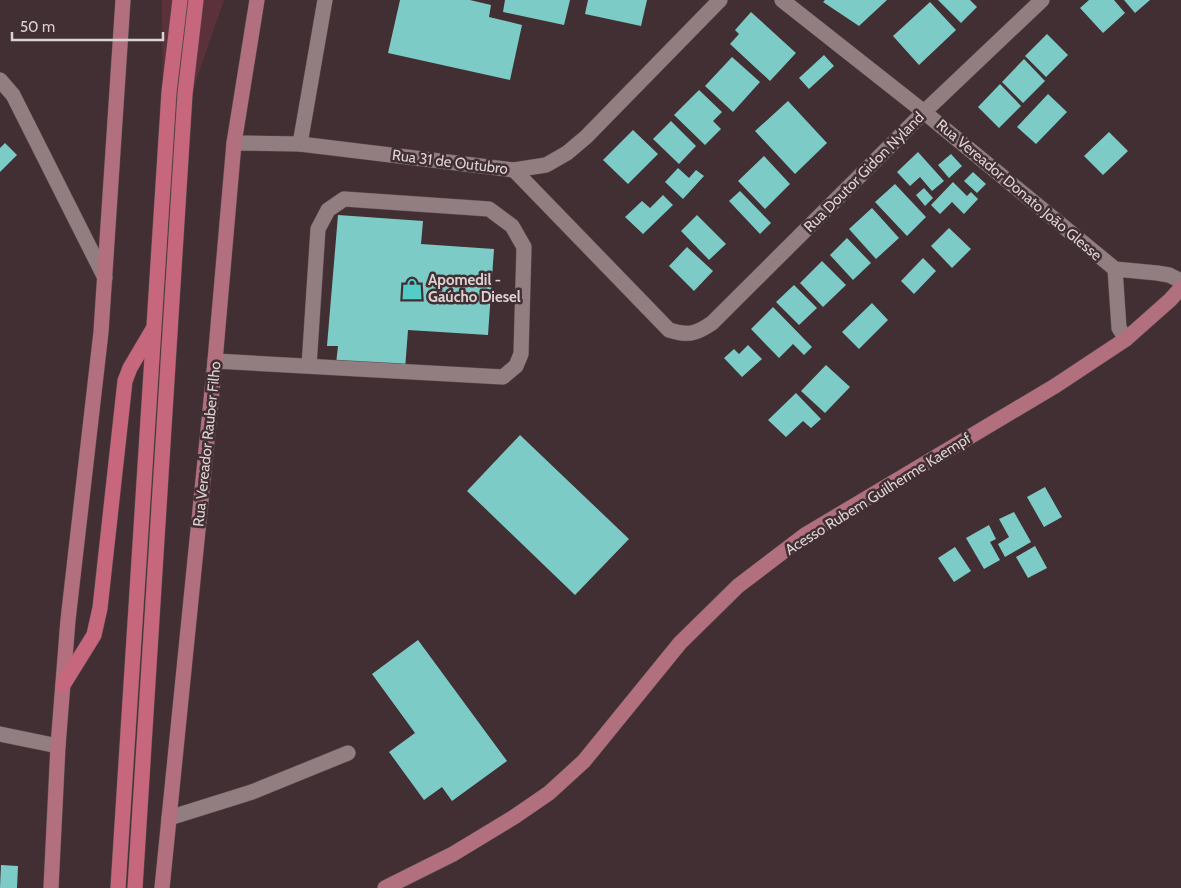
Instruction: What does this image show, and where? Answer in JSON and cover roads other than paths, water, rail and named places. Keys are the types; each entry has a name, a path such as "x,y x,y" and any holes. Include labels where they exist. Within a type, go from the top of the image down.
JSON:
{"highway":[{"path":"118,888 169,92 180,0"},
{"path":"134,888 186,94 196,0"},
{"path":"63,685 94,636 100,608 125,381 130,368 154,328"}],"main road":[{"path":"51,888 58,746 68,620 101,332 122,0"},
{"name":"Rua Vereador Rauber Filho","path":"162,888 215,360 234,144 258,0"},
{"name":"Acesso Rubem Guilherme Kaempf","path":"385,888 453,854 514,817 548,792 584,761 680,644 738,586 806,535 1055,386 1126,339 1181,288"}],"street":[{"path":"300,144 325,0"},
{"name":"Rua 31 de Outubro","path":"234,144 300,144 514,170 546,166 567,153 586,137 720,0"},
{"name":"Rua Vereador Donato João Glesse","path":"782,0 924,112 1115,269 1163,274 1181,281"},
{"name":"Rua Doutor Gidon Nyland","path":"514,170 669,330 682,334 698,332 712,324 924,112 1042,0"},
{"path":"0,80 13,95 104,278"},
{"path":"215,360 308,366 503,377 516,366 521,354 524,247 512,226 489,209 344,199 328,210 318,229 308,366"},
{"name":"Rua Vereador Donato João Glesse","path":"1115,269 1119,328 1126,339"},
{"path":"0,734 58,746"},
{"path":"170,818 252,792 348,752"}],"place":[{"name":"Apomedil - Gaúcho Diesel","path":"412,289"}]}
